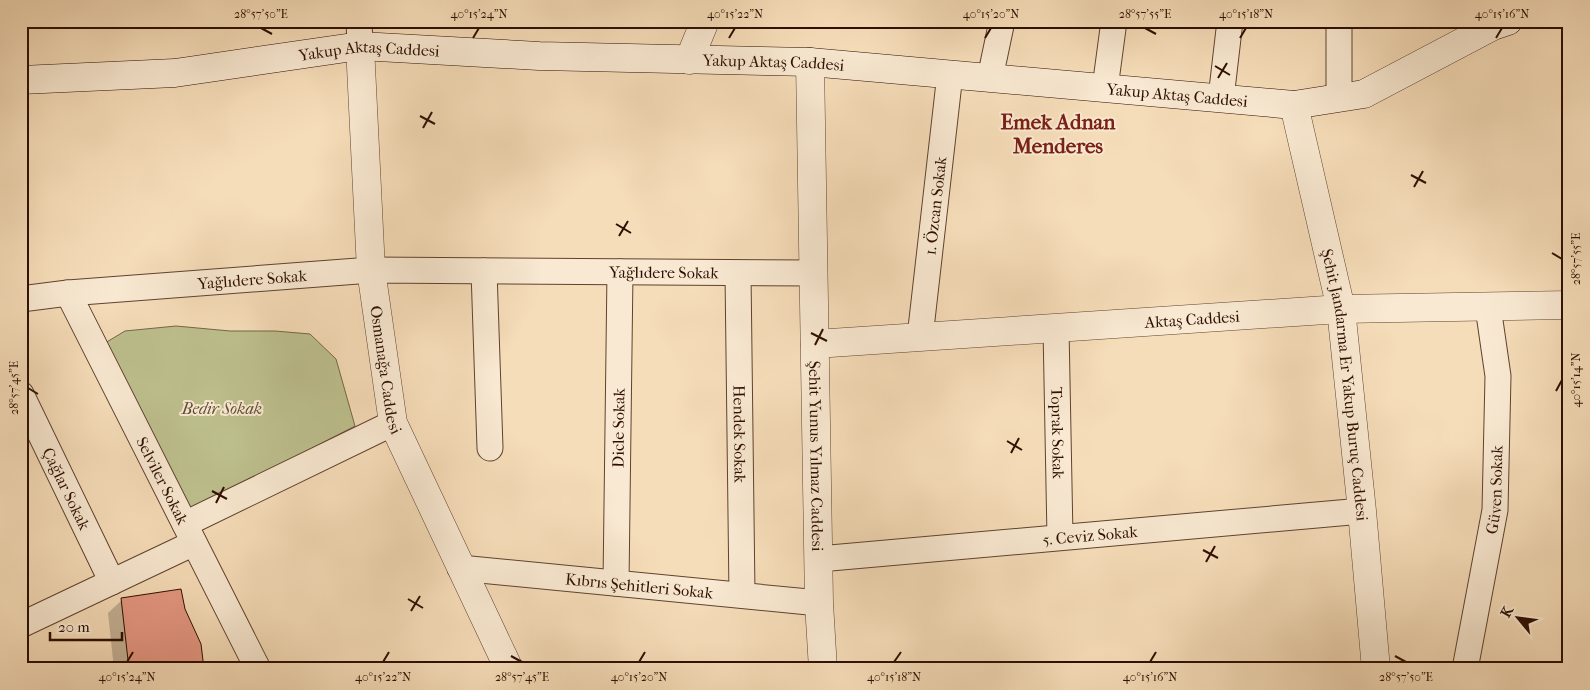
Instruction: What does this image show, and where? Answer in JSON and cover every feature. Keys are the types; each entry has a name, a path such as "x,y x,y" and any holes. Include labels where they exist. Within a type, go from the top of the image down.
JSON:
{"street":[{"path":"689,60 705,21"},
{"path":"990,78 1002,21"},
{"path":"1105,88 1114,21"},
{"path":"1221,98 1230,21"},
{"path":"1339,21 1339,98"},
{"name":"Yakup Aktaş Caddesi","path":"21,80 175,74 360,33 539,56 810,62 1294,105 1364,94 1498,23"},
{"name":"Osmanağa Caddesi","path":"360,33 371,270 393,423 509,669"},
{"name":"Şehit Yunus Yılmaz Caddesi","path":"810,62 819,603 823,669"},
{"name":"1. Özcan Sokak","path":"920,337 950,74"},
{"name":"Şehit Jandarma Er Yakup Buruç Caddesi","path":"1294,105 1341,309 1376,669"},
{"name":"Yağlıdere Sokak","path":"21,299 68,293 371,270 814,274"},
{"path":"484,271 490,448"},
{"name":"Dicle Sokak","path":"616,583 620,272"},
{"name":"Hendek Sokak","path":"738,273 742,595"},
{"name":"Selviler Sokak","path":"68,293 258,669"},
{"name":"Aktaş Caddesi","path":"815,344 1341,309 1569,305"},
{"name":"Güven Sokak","path":"1465,669 1496,510 1498,376 1488,307"},
{"name":"Toprak Sokak","path":"1056,328 1060,538"},
{"name":"Çağlar Sokak","path":"21,394 112,582"},
{"path":"21,625 112,582 189,534 393,423"},
{"name":"5. Ceviz Sokak","path":"819,559 1362,511"},
{"name":"Kıbrıs Şehitleri Sokak","path":"460,568 819,603"}],"green space":[{"name":"Bedir Sokak","path":"176,326 230,331 275,331 310,334 336,359 355,426 187,513 105,343 125,331"}],"building":[{"path":"181,589 185,609 201,644 204,669 129,669 121,598"}],"district":[{"name":"Emek Adnan Menderes","path":"1058,134"}]}
